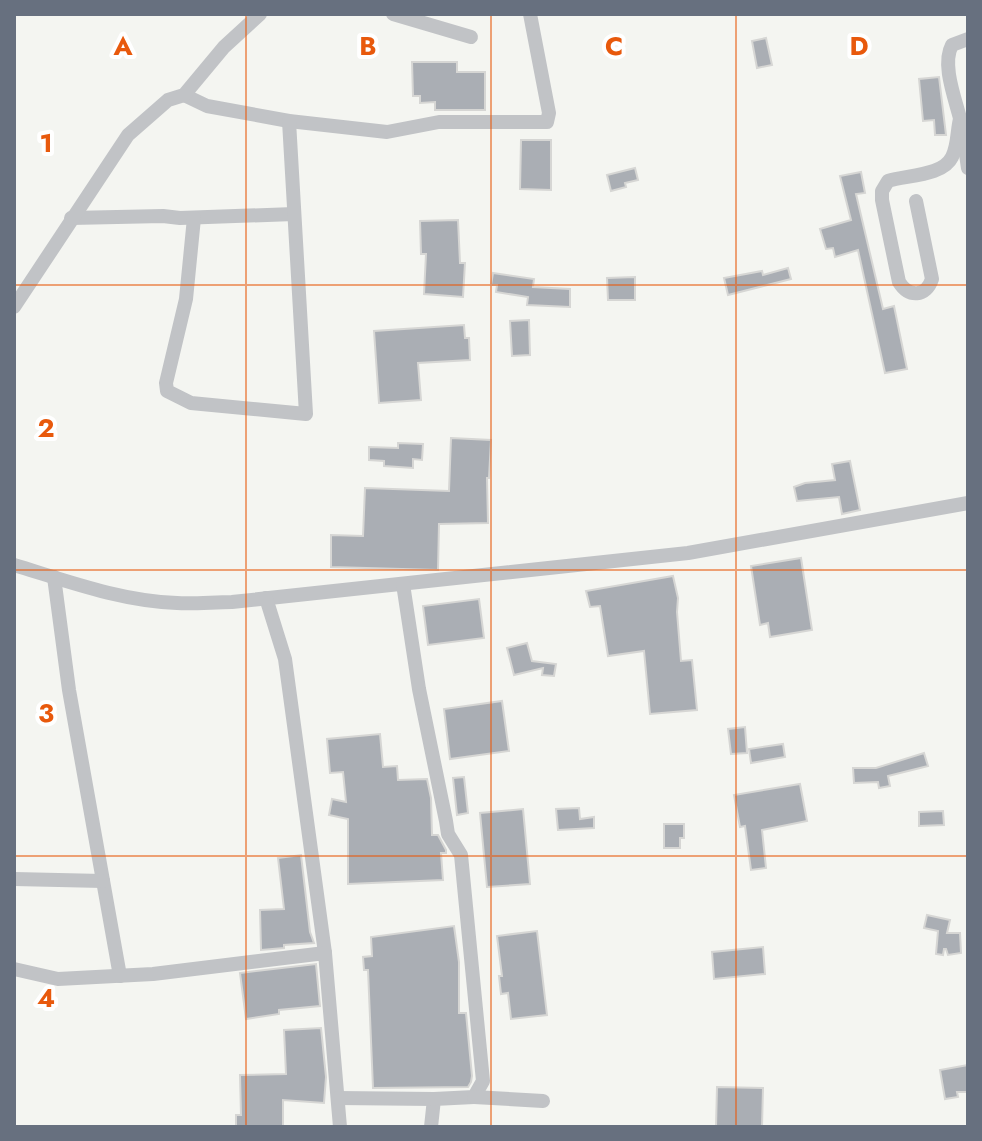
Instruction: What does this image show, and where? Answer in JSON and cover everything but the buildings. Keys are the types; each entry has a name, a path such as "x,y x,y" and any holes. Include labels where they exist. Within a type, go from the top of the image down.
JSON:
{"street":[{"path":"14,307 128,135 168,100 184,95 224,47 260,14"},
{"path":"393,14 471,37"},
{"path":"184,95 207,106 289,121 387,132 439,122 547,122 549,113 530,14"},
{"path":"968,39 952,45 948,55 968,168"},
{"path":"916,201 932,279 923,293 914,294 899,282 882,191 888,181 936,170 948,163 954,152 960,119"},
{"path":"194,218 186,299 166,383 167,391 191,403 306,414 289,121"},
{"path":"71,218 294,214"},
{"path":"14,565 130,597 175,603 266,598 688,553 968,503"},
{"path":"54,577 69,690 120,976"},
{"path":"403,584 419,689 448,834 461,855 483,1081 474,1097"},
{"path":"266,598 285,659 325,953 340,1127"},
{"path":"14,879 103,881"},
{"path":"14,969 58,979 120,976 325,953"},
{"path":"338,1098 474,1097 543,1101"},
{"path":"431,1127 434,1099"}]}
